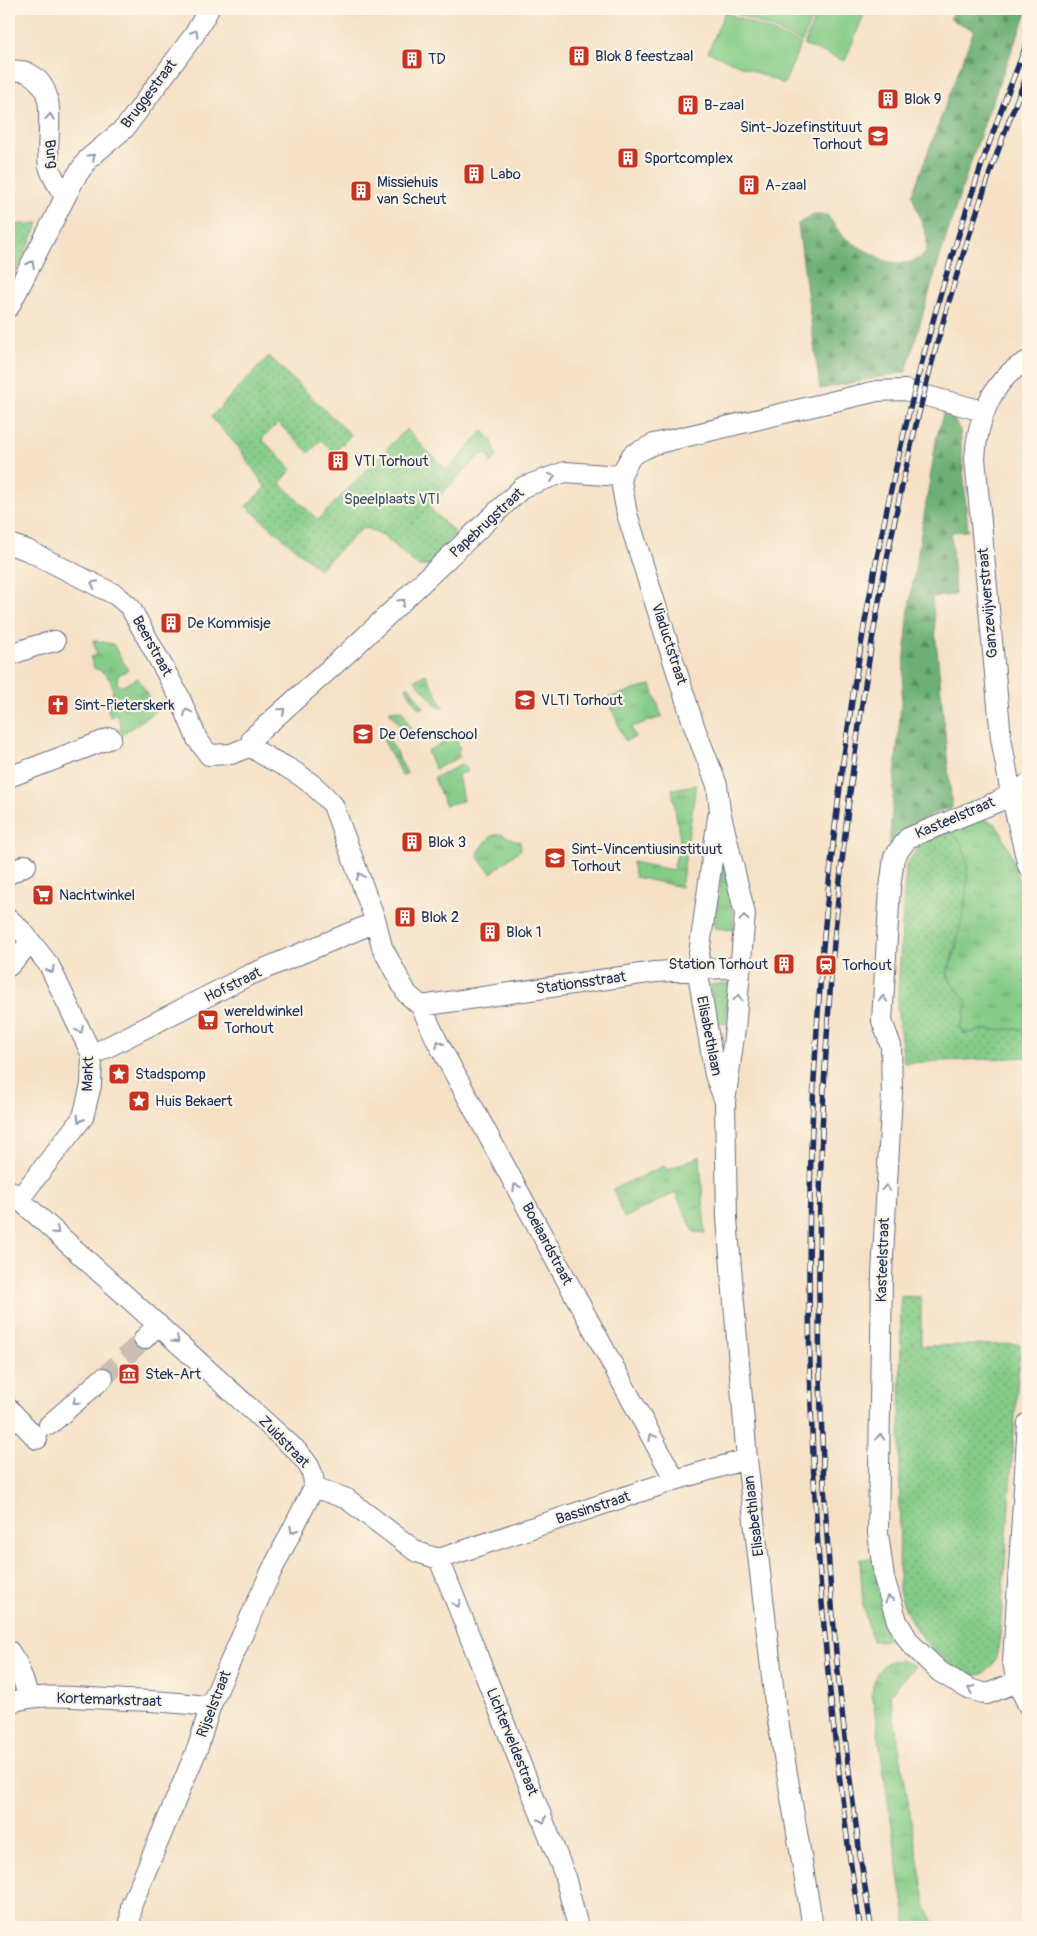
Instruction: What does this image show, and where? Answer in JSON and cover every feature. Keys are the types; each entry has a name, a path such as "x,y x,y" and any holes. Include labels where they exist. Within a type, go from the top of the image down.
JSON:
{"street":[{"name":"Bruggestraat","path":"65,197 88,160 125,128 194,35 209,9"},
{"name":"Burg","path":"9,70 28,73 44,88 51,109 47,143 50,168 65,197"},
{"path":"9,307 65,197"},
{"name":"Ganzevijverstraat","path":"1028,361 1009,375 997,388 984,412 976,437 975,458 1001,738 1020,789 1028,866"},
{"path":"620,476 632,456 654,444 876,391 905,390 984,412"},
{"name":"Papebrugstraat","path":"251,746 252,738 366,636 522,487 565,472 620,476"},
{"name":"Viaductstraat","path":"620,476 627,514 694,726 717,785 720,810 745,914 740,967"},
{"name":"Beerstraat","path":"9,544 27,550 116,595 130,607 179,696 198,739 209,755 231,754 251,746"},
{"path":"9,655 35,646 56,642"},
{"path":"9,777 111,738"},
{"path":"251,746 262,756 289,768 323,794 333,805 376,922 382,947 406,994 421,1006"},
{"name":"Kasteelstraat","path":"1017,1682 987,1694 969,1689 940,1672 917,1650 897,1621 888,1598 878,1533 882,1274 892,1093 891,1046 882,1021 890,888 894,857 908,838 997,802 1020,789"},
{"name":"Viaductstraat","path":"697,968 720,810"},
{"name":"Markt","path":"9,919 48,965 92,1055 91,1085 83,1117 14,1194"},
{"name":"Hofstraat","path":"92,1055 247,976 376,922"},
{"path":"9,966 30,942"},
{"name":"Stationsstraat","path":"421,1006 697,968 740,967"},
{"name":"Elisabethlaan","path":"740,967 734,1038 725,1102 727,1219 747,1459 775,1703 813,1927"},
{"name":"Elisabethlaan","path":"697,968 715,1075 725,1102"},
{"name":"Boeiaardstraat","path":"421,1006 437,1042 675,1480"},
{"name":"Zuidstraat","path":"14,1194 296,1450 308,1463 314,1475 314,1487 347,1499 417,1552 439,1559"},
{"path":"144,1339 158,1324"},
{"path":"9,1409 43,1432 103,1378"},
{"path":"1028,1424 1013,1662 1017,1682 1028,1705"},
{"name":"Bassinstraat","path":"439,1559 675,1480 747,1459"},
{"name":"Rijselstraat","path":"130,1927 131,1906 198,1746 210,1707 270,1574 314,1487"},
{"name":"Lichterveldestraat","path":"439,1559 564,1872 578,1927"},
{"path":"9,1651 17,1663 29,1697"},
{"name":"Kortemarkstraat","path":"9,1703 29,1697 186,1703 210,1707"}],"green space":[{"path":"727,9 816,9 802,42"},
{"path":"819,9 866,9 845,61 804,45"},
{"path":"955,9 1028,10 977,144 933,280 906,372 820,389 798,224 811,215 827,215 842,236 888,262 908,263 920,258 926,252 927,237 912,195 974,30 950,19"},
{"path":"725,12 801,44 784,84 708,52"},
{"path":"39,223 9,287 9,225"},
{"name":"Speelplaats VTI","path":"269,356 351,435 334,453 321,440 309,453 278,423 262,439 292,469 280,483 318,520 406,429 447,470 455,462 464,471 429,507 455,533 431,566 418,566 384,536 364,527 319,569 246,506 265,487 239,448 211,417"},
{"path":"944,411 953,418 960,430 968,531 951,532 955,595 932,597 952,808 917,822 889,847 909,607 937,436"},
{"path":"483,431 492,441 497,456 491,463 489,455 482,454 464,471 455,462"},
{"path":"93,640 113,644 128,670 118,675 117,684 122,686 138,678 156,711 115,739 99,736 122,729 117,714 110,717 107,706 111,700 113,689 109,678 100,670 94,668 90,657 97,655"},
{"path":"426,674 443,707 438,707 415,680"},
{"path":"651,685 662,717 631,727 635,737 625,741 607,698"},
{"path":"409,686 424,708 418,708 406,688"},
{"path":"402,710 413,734 411,739 389,711"},
{"path":"386,733 407,773 402,776 381,735"},
{"path":"455,737 460,749 457,751 460,757 435,769 427,751"},
{"path":"463,764 467,772 458,774 463,801 445,805 434,778"},
{"path":"696,785 681,887 635,877 632,862 673,870 680,841 672,789"},
{"path":"979,817 995,824 1002,834 1011,855 1028,913 1028,1029 982,1030 965,1034 959,1025 967,1002 952,984 947,973 956,950 949,832"},
{"path":"949,832 957,838 964,850 967,866 965,904 947,973 952,984 967,1002 963,1023 959,1026 965,1034 982,1030 1028,1029 1028,1057 904,1063 897,1007 906,865 921,843"},
{"path":"501,834 520,842 521,849 491,873 478,858 479,851 491,836"},
{"path":"723,863 727,864 734,930 714,928"},
{"path":"731,983 726,1024 715,1022 710,985"},
{"path":"700,1156 705,1233 694,1232 675,1193 624,1218 613,1189 664,1166 667,1170"},
{"path":"901,1296 921,1297 921,1346 1020,1344 1000,1636 993,1664 987,1671 978,1675 968,1674 957,1669 935,1652 913,1624 899,1592"},
{"path":"860,1559 876,1559 897,1635 886,1640 872,1641 863,1606"},
{"path":"900,1660 915,1666 890,1694 926,1907 936,1927 907,1927 872,1694 879,1670 893,1661"}],"tunnel":[{"path":"103,1378 144,1339"}],"railway":[{"path":"860,1927 840,1780 824,1632 814,1485 809,1338 810,1191 816,1043 828,896 845,748 859,657 875,567 894,478 915,389 965,213 1028,41"},
{"path":"871,1927 852,1792 837,1657 826,1521 820,1386 819,1250 823,1114 831,978 856,744 889,548 910,451 934,355 962,259 993,165 1028,72"}],"place":[{"name":"Blok 8 feestzaal","path":"579,56"},
{"name":"TD","path":"412,59"},
{"name":"Blok 9","path":"888,99"},
{"name":"B-zaal","path":"688,105"},
{"name":"Sint-Jozefinstituut Torhout","path":"878,136"},
{"name":"Sportcomplex","path":"628,158"},
{"name":"Labo","path":"474,174"},
{"name":"A-zaal","path":"749,185"},
{"name":"Missiehuis van Scheut","path":"361,191"},
{"name":"VTI Torhout","path":"338,461"},
{"name":"De Kommisje","path":"171,623"},
{"name":"VLTI Torhout","path":"525,700"},
{"name":"Sint-Pieterskerk","path":"58,705"},
{"name":"De Oefenschool","path":"363,734"},
{"name":"Blok 3","path":"412,842"},
{"name":"Sint-Vincentiusinstituut Torhout","path":"555,858"},
{"name":"Nachtwinkel","path":"43,895"},
{"name":"Blok 2","path":"405,917"},
{"name":"Blok 1","path":"490,932"},
{"name":"Station Torhout","path":"784,964"},
{"name":"Torhout","path":"826,965"},
{"name":"wereldwinkel Torhout","path":"208,1020"},
{"name":"Stadspomp","path":"119,1074"},
{"name":"Huis Bekaert","path":"139,1101"},
{"name":"Stek-Art","path":"129,1374"}]}
